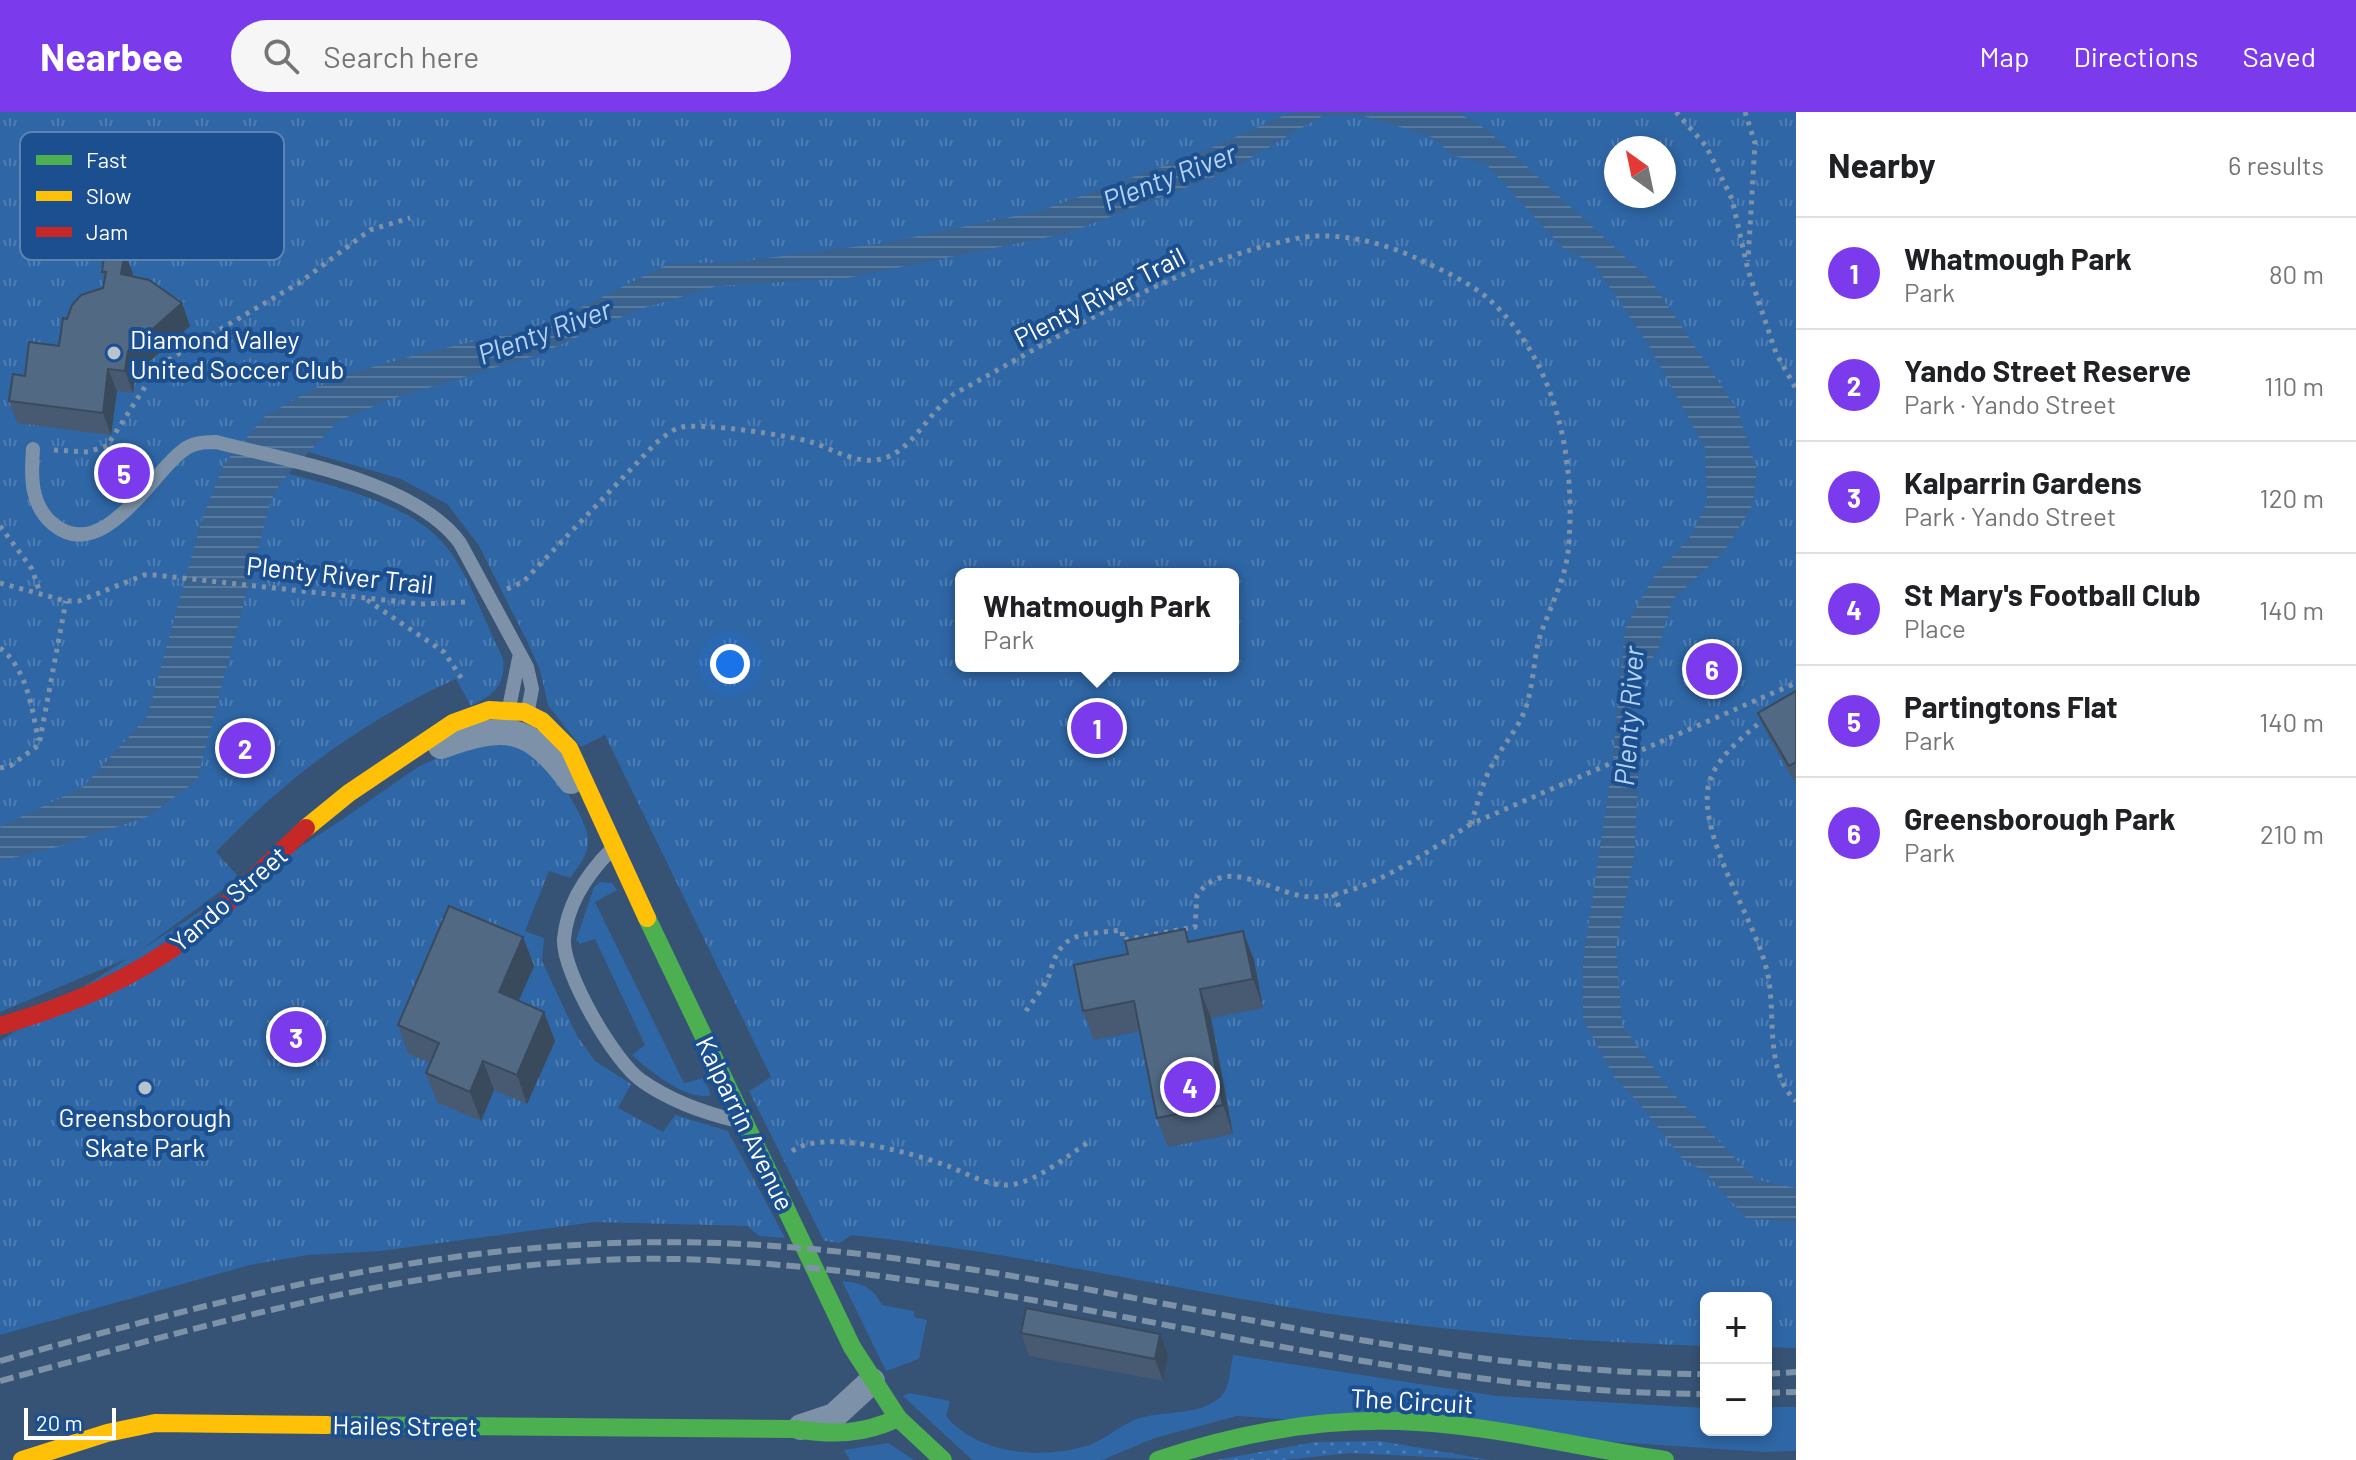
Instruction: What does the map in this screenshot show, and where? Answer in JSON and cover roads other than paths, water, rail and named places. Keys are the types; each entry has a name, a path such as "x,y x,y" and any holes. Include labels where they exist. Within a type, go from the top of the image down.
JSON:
{"street":[{"name":"Yando Street","path":"0,1026 53,1011 167,953 249,886 330,807 444,729 479,712 517,719"},
{"name":"Yando Street","path":"396,762 517,719"},
{"name":"Kalparrin Avenue","path":"517,719 550,755 602,824 852,1347 898,1418"},
{"name":"Hailes Street","path":"794,1429 834,1416 872,1381"},
{"name":"Hailes Street","path":"22,1460 119,1430 155,1423 794,1429 845,1437 874,1430 898,1418"},
{"path":"898,1418 943,1460"},
{"name":"The Circuit","path":"1158,1460 1239,1435 1295,1426 1404,1421 1452,1424 1665,1460"}],"lane":[{"path":"33,449 33,491 40,509 59,528 72,533 90,532 106,525 148,490 181,452 192,445 216,442 387,491 432,513 460,543 519,658 527,667 532,689 517,719"},
{"path":"613,848 580,886 564,937 564,952 598,1027 616,1057 640,1080 674,1101 746,1123"}],"water":[{"name":"Plenty River","path":"1292,112 1457,112 1487,130 1651,281 1737,409 1757,470 1752,506 1723,553 1673,599 1658,650 1632,686 1630,706 1639,717 1640,742 1634,857 1616,947 1622,1025 1669,1089 1756,1180 1796,1188 1796,1222 1746,1218 1707,1174 1681,1157 1639,1103 1614,1077 1583,1019 1583,961 1612,768 1625,629 1652,579 1690,537 1707,503 1705,448 1648,344 1594,264 1563,248 1485,163 1454,156 1432,137 1364,116 1322,116 1226,172 1068,233 847,278 717,286 637,310 540,354 391,399 338,421 281,482 271,500 197,780 149,816 57,847 0,861 0,827 83,787 147,717 202,519 224,464 265,416 317,387 355,372 526,330 570,313 668,264 736,262 885,243 1040,211 1204,151"}],"railway":[{"path":"0,1361 189,1310 375,1270 468,1255 563,1246 660,1242 760,1245 879,1256 997,1273 1349,1338 1467,1356 1586,1369 1700,1374"},
{"path":"0,1381 174,1334 350,1293 527,1265 617,1259 708,1260 833,1270 958,1288 1455,1375 1580,1389 1700,1394"},
{"path":"1772,1374 1796,1372"},
{"path":"1772,1393 1796,1392"}],"place":[{"name":"Diamond Valley United Soccer Club","path":"114,353"},
{"name":"Partingtons Flat","path":"124,473"},
{"name":"Greensborough Park","path":"1712,669"},
{"name":"Whatmough Park","path":"1097,728"},
{"name":"Yando Street Reserve","path":"245,748"},
{"name":"Kalparrin Gardens","path":"296,1037"},
{"name":"St Mary's Football Club","path":"1190,1087"},
{"name":"Greensborough Skate Park","path":"145,1088"}]}
